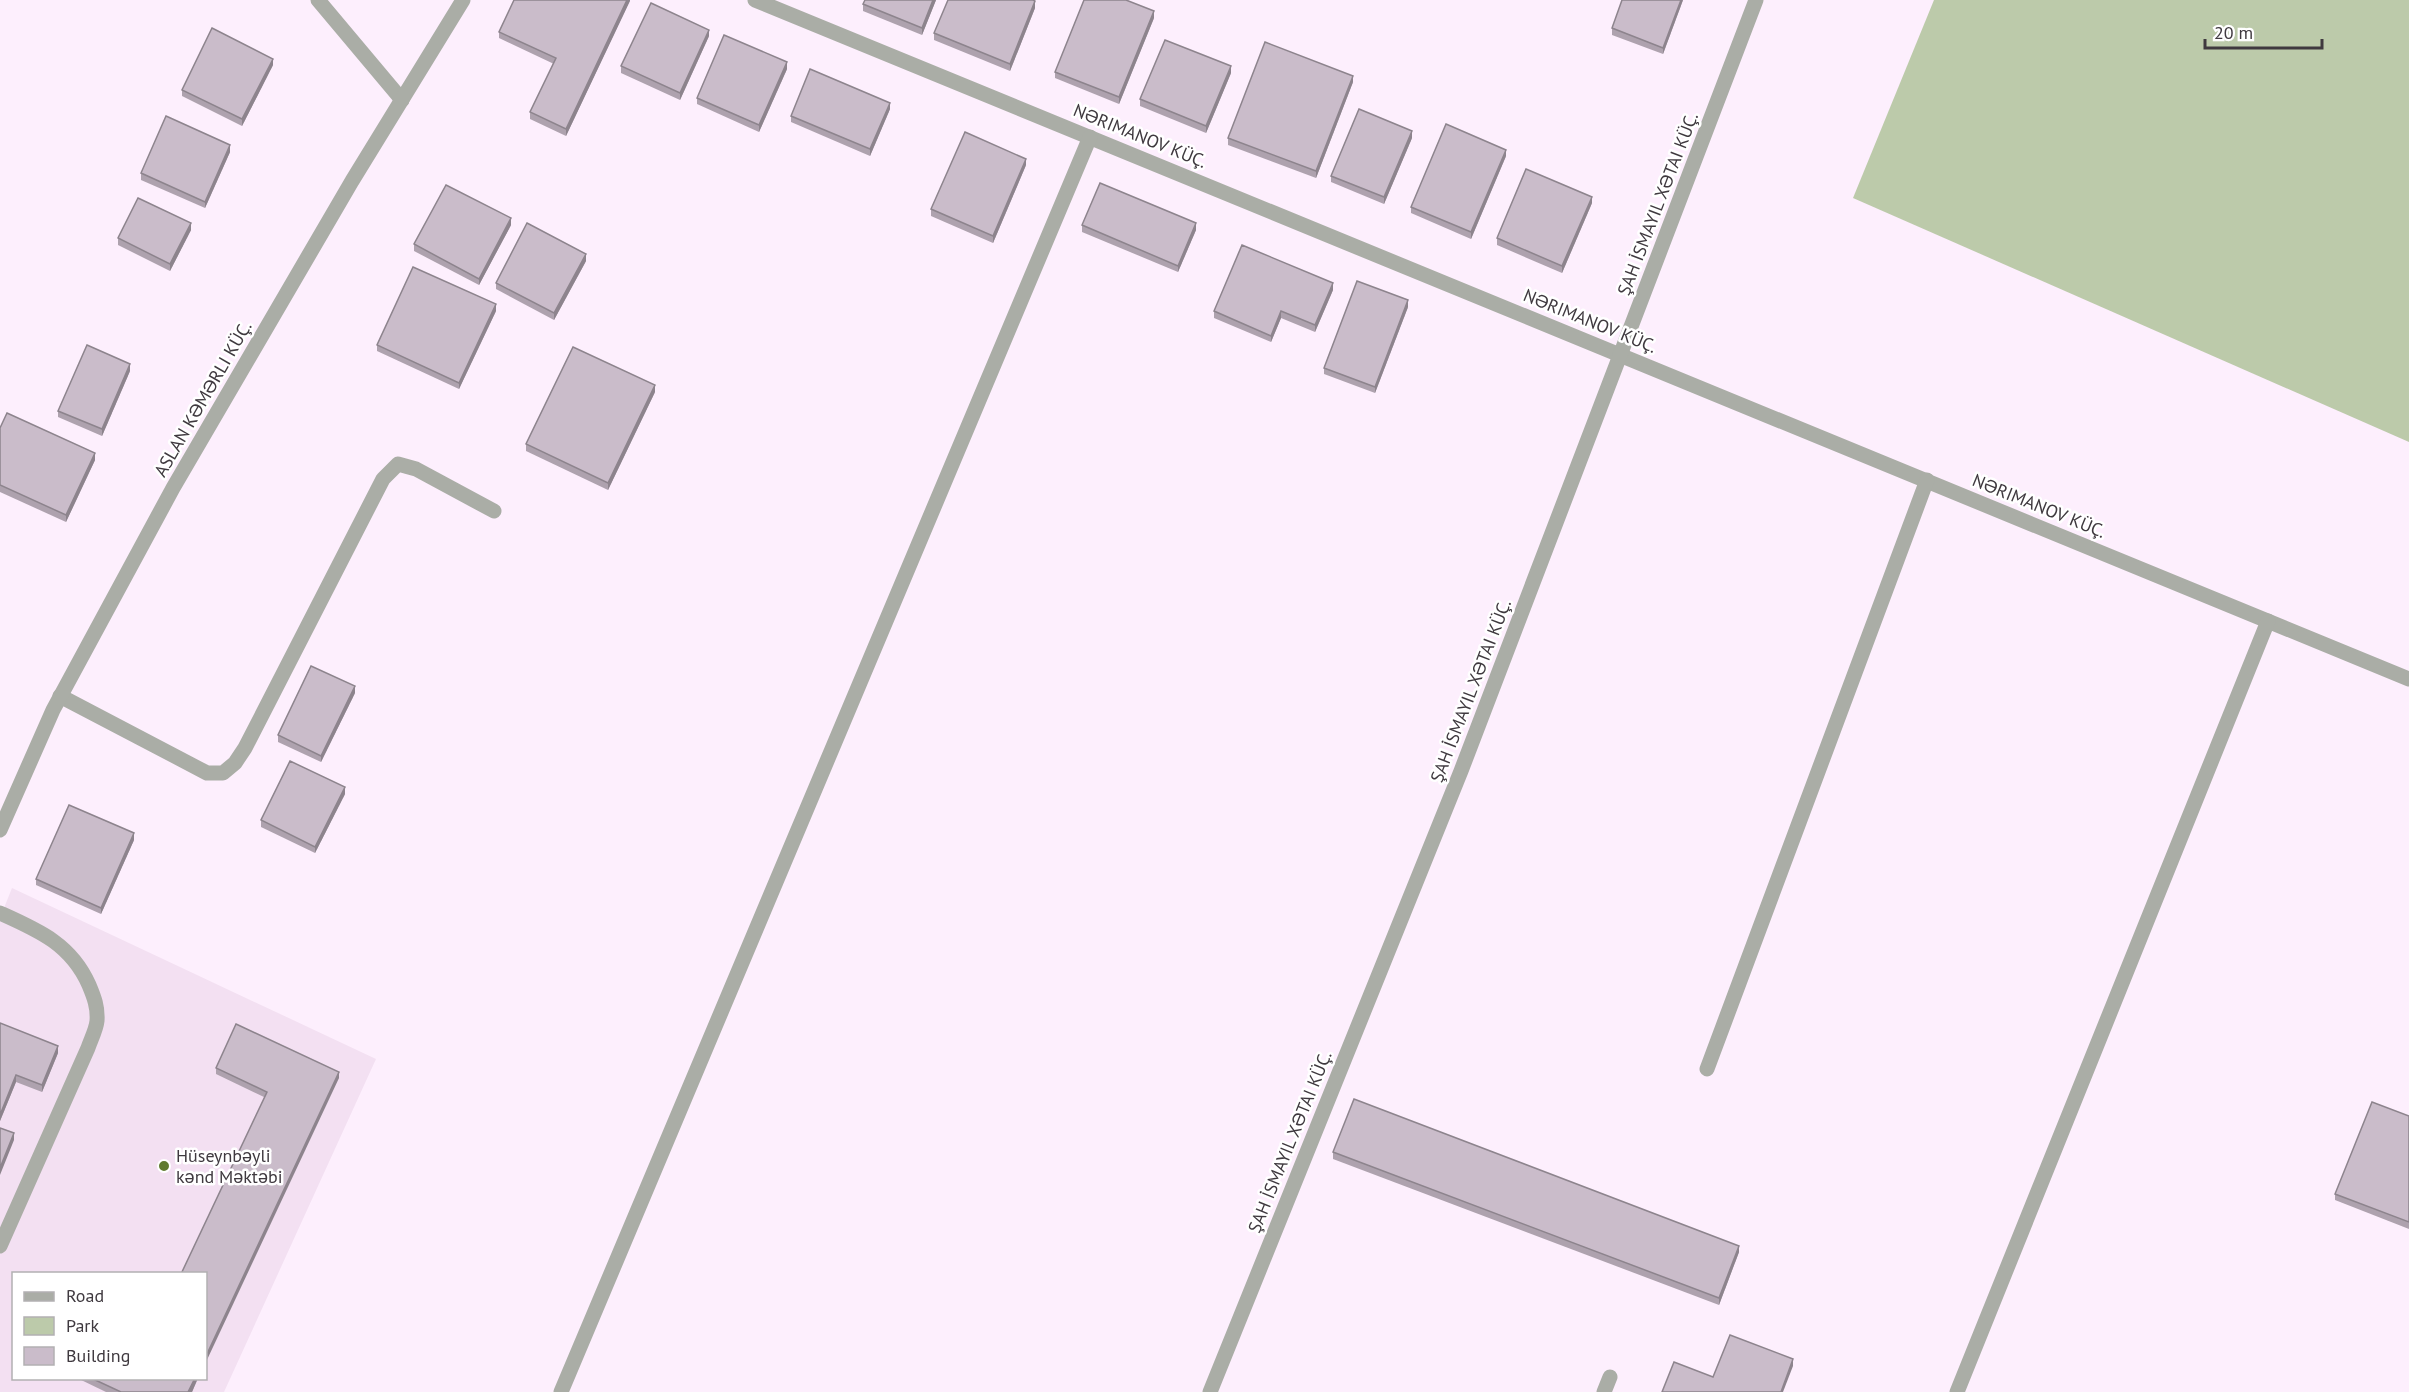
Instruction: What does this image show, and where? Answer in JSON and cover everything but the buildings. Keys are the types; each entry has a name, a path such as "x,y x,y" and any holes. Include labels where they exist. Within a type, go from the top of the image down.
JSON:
{"street":[{"path":"318,0 402,100"},
{"name":"ASLAN KƏMƏRLI KÜÇ.","path":"0,830 60,696 173,489 352,181 464,0"},
{"name":"NƏRIMANOV KÜÇ.","path":"755,0 2409,679"},
{"path":"1210,1392 1461,771 1756,0"},
{"path":"561,1392 1090,137"},
{"path":"60,696 207,773 223,773 235,763 245,748 382,479 398,464 416,469 494,511"},
{"path":"1707,1069 1927,480"},
{"path":"1957,1392 2268,621"},
{"path":"0,913 32,927 59,944 81,968 96,1002 97,1022 88,1048 0,1245"},
{"path":"1604,1392 1610,1377"}],"shaded area":[{"name":"Hüseynbəyli kənd Məktəbi","path":"12,888 376,1059 224,1392 0,1392 0,918"}],"green space":[{"path":"1934,0 2409,0 2409,442 1853,198"}],"place":[{"name":"Hüseynbəyli kənd Məktəbi","path":"164,1166"}]}
